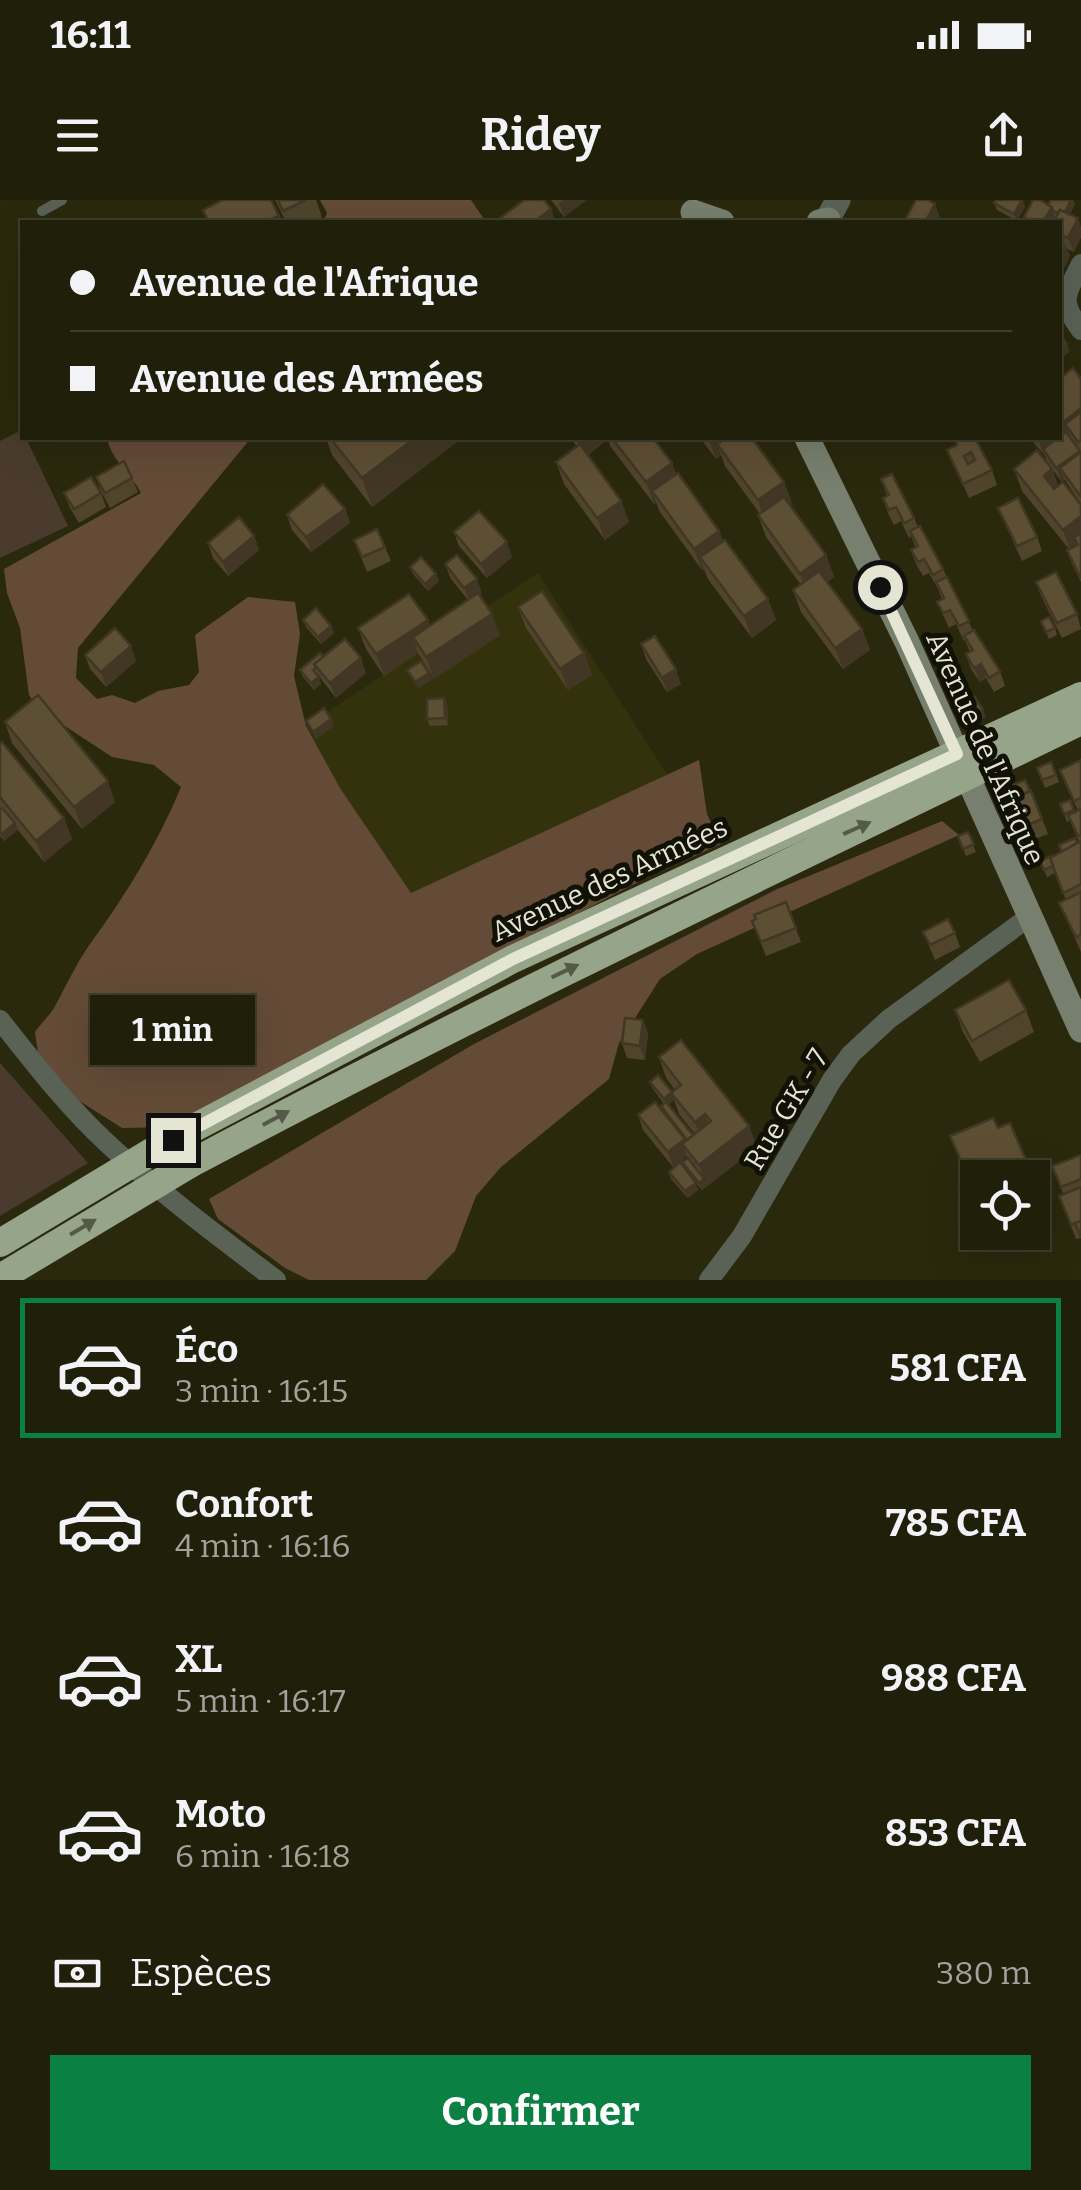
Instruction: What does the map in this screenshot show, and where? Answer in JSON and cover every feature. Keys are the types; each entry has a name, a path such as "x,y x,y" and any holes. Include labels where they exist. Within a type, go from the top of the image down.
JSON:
{"highway":[{"name":"Avenue des Armées","path":"0,1278 190,1164 795,857 1081,696"},
{"name":"Avenue des Armées","path":"0,1243 300,1069 513,959 962,766 1081,721"},
{"path":"300,1069 316,1097"}],"main road":[{"path":"693,211 717,220"},
{"name":"Avenue de l'Afrique","path":"808,440 862,547 1081,1030"}],"street":[{"path":"1081,264 1065,299 1066,309 1081,330"},
{"name":"Rue GK - 7","path":"709,1280 742,1236 850,1054 889,1019 1029,917"},
{"path":"0,1020 50,1083 105,1142 186,1213 276,1280"}],"lane":[{"path":"42,212 62,200"}],"shaded area":[{"path":"320,200 471,200 485,220 324,220 327,213"},
{"path":"20,431 20,440 27,440 68,526 0,558 0,441"},
{"path":"108,440 249,440 78,648 76,678 97,699 112,695 135,703 158,691 189,685 199,672 195,635 248,597 295,602 300,634 294,676 306,726 340,788 411,893 699,760 707,814 721,844 638,882 171,1127 122,1128 70,1095 39,1061 35,1032 54,1008 83,954 139,870 181,787 154,765 112,757 39,709 29,695 20,628 7,593 4,569 141,493"},
{"path":"538,573 668,776 411,894 340,788 306,726"},
{"path":"942,821 959,835 697,954 660,979 619,1043 609,1079 501,1167 476,1196 455,1251 426,1280 309,1280 285,1268 218,1219 209,1199 474,1044 775,890"},
{"path":"0,1063 88,1163 0,1216"}],"building":[{"path":"223,200 271,200 279,216 270,220 208,220 203,210"},
{"path":"278,200 306,200 283,211"},
{"path":"524,200 544,200 551,209 537,220 498,220"},
{"path":"916,200 935,204 926,220 905,220"},
{"path":"1022,200 1014,214 994,203"},
{"path":"1033,200 1052,207 1044,220 1024,217"},
{"path":"1051,200 1071,200 1065,212 1058,213 1048,205"},
{"path":"1060,210 1078,218 1068,238 1062,235 1062,220 1055,220"},
{"path":"1073,368 1081,379 1081,408 1062,423 1062,376"},
{"path":"1081,412 1081,440 1078,442 1065,424"},
{"path":"1066,432 1080,451 1056,468 1043,449 1062,440"},
{"path":"332,440 412,440 362,478"},
{"path":"614,440 655,440 672,463 646,482"},
{"path":"723,440 753,440 784,482 758,500 717,444"},
{"path":"955,440 976,440 992,470 963,484 947,450 957,445","holes":["971,452 975,460 968,464 964,456"]},
{"path":"580,444 621,501 597,518 556,462"},
{"path":"1037,450 1052,469 1044,476 1054,489 1063,482 1081,505 1081,516 1063,530 1014,469"},
{"path":"1081,452 1081,497 1060,468"},
{"path":"124,461 132,478 105,493 96,477"},
{"path":"678,473 719,531 694,549 652,491"},
{"path":"892,474 914,518 904,523 896,507 889,510 883,498 889,495 881,479"},
{"path":"91,477 101,493 74,509 64,493"},
{"path":"323,484 345,509 306,537 287,515"},
{"path":"784,497 826,555 800,574 758,515"},
{"path":"1018,498 1037,537 1017,546 998,508"},
{"path":"479,511 507,542 481,564 454,532"},
{"path":"239,517 254,536 223,562 208,543"},
{"path":"920,526 943,569 933,575 924,559 918,562 911,550 918,546 910,531"},
{"path":"377,529 385,547 362,557 354,540"},
{"path":"1081,534 1081,579 1067,550 1078,545 1074,537"},
{"path":"725,540 768,599 744,616 700,557"},
{"path":"457,555 477,579 464,588 445,564"},
{"path":"421,557 436,574 425,584 410,567"},
{"path":"819,571 862,629 835,648 793,590"},
{"path":"1056,572 1077,614 1057,623 1036,582"},
{"path":"947,577 969,621 959,626 950,610 943,613 937,602 944,598 936,582"},
{"path":"542,591 584,653 560,669 518,607"},
{"path":"478,593 492,614 426,657 413,637"},
{"path":"409,594 428,620 376,654 358,628"},
{"path":"316,608 331,626 318,637 303,620"},
{"path":"1049,617 1055,628 1046,632 1041,621"},
{"path":"115,628 131,646 101,672 85,655"},
{"path":"974,630 1000,671 989,678 981,664 974,668 966,654 973,650 964,636"},
{"path":"655,636 676,669 662,678 641,644"},
{"path":"345,639 361,658 330,683 314,664"},
{"path":"320,653 323,657 313,670 319,677 311,683 300,670"},
{"path":"421,661 429,673 415,682 407,670"},
{"path":"38,695 108,781 74,807 5,722"},
{"path":"975,697 983,710 977,714 968,701"},
{"path":"444,698 445,718 427,719 427,699"},
{"path":"324,708 331,719 313,732 306,721"},
{"path":"2,742 64,818 36,841 0,797"},
{"path":"1081,760 1081,798 1074,801 1060,770"},
{"path":"1051,762 1056,775 1042,780 1037,768"},
{"path":"1025,780 1030,791 1011,799 1014,807 999,814 990,793 1003,787 1007,797 1014,795 1010,786"},
{"path":"1031,791 1042,819 1022,827 1011,799"},
{"path":"1070,800 1074,810 1064,814 1060,804"},
{"path":"0,809 15,823 2,834"},
{"path":"1081,809 1081,835 1078,836 1068,815"},
{"path":"968,832 974,844 963,849 958,836"},
{"path":"1075,838 1077,843 1062,852 1059,845"},
{"path":"1081,841 1081,884 1063,893 1050,858"},
{"path":"1051,856 1053,866 1044,870 1040,861"},
{"path":"1081,892 1081,935 1076,937 1059,903"},
{"path":"786,902 796,928 761,942 752,921 756,919 754,915"},
{"path":"948,919 955,933 930,945 923,932"},
{"path":"1009,980 1026,1010 972,1041 955,1010"},
{"path":"625,1018 643,1020 640,1046 622,1043"},
{"path":"681,1040 749,1126 699,1165 682,1144 711,1121 705,1114 695,1122 671,1093 681,1085 659,1057"},
{"path":"658,1075 672,1092 664,1099 650,1082"},
{"path":"655,1102 685,1139 668,1152 638,1115"},
{"path":"666,1102 693,1135 687,1140 661,1106"},
{"path":"993,1118 998,1128 1010,1123 1026,1160 960,1160 950,1136"},
{"path":"1081,1155 1081,1179 1061,1187 1052,1166"},
{"path":"688,1158 704,1179 699,1183 682,1162"},
{"path":"680,1162 696,1183 685,1191 669,1172"},
{"path":"1081,1187 1081,1221 1071,1225 1059,1196"}],"route":[{"path":"173,1140 513,959 957,754 880,587"}]}
